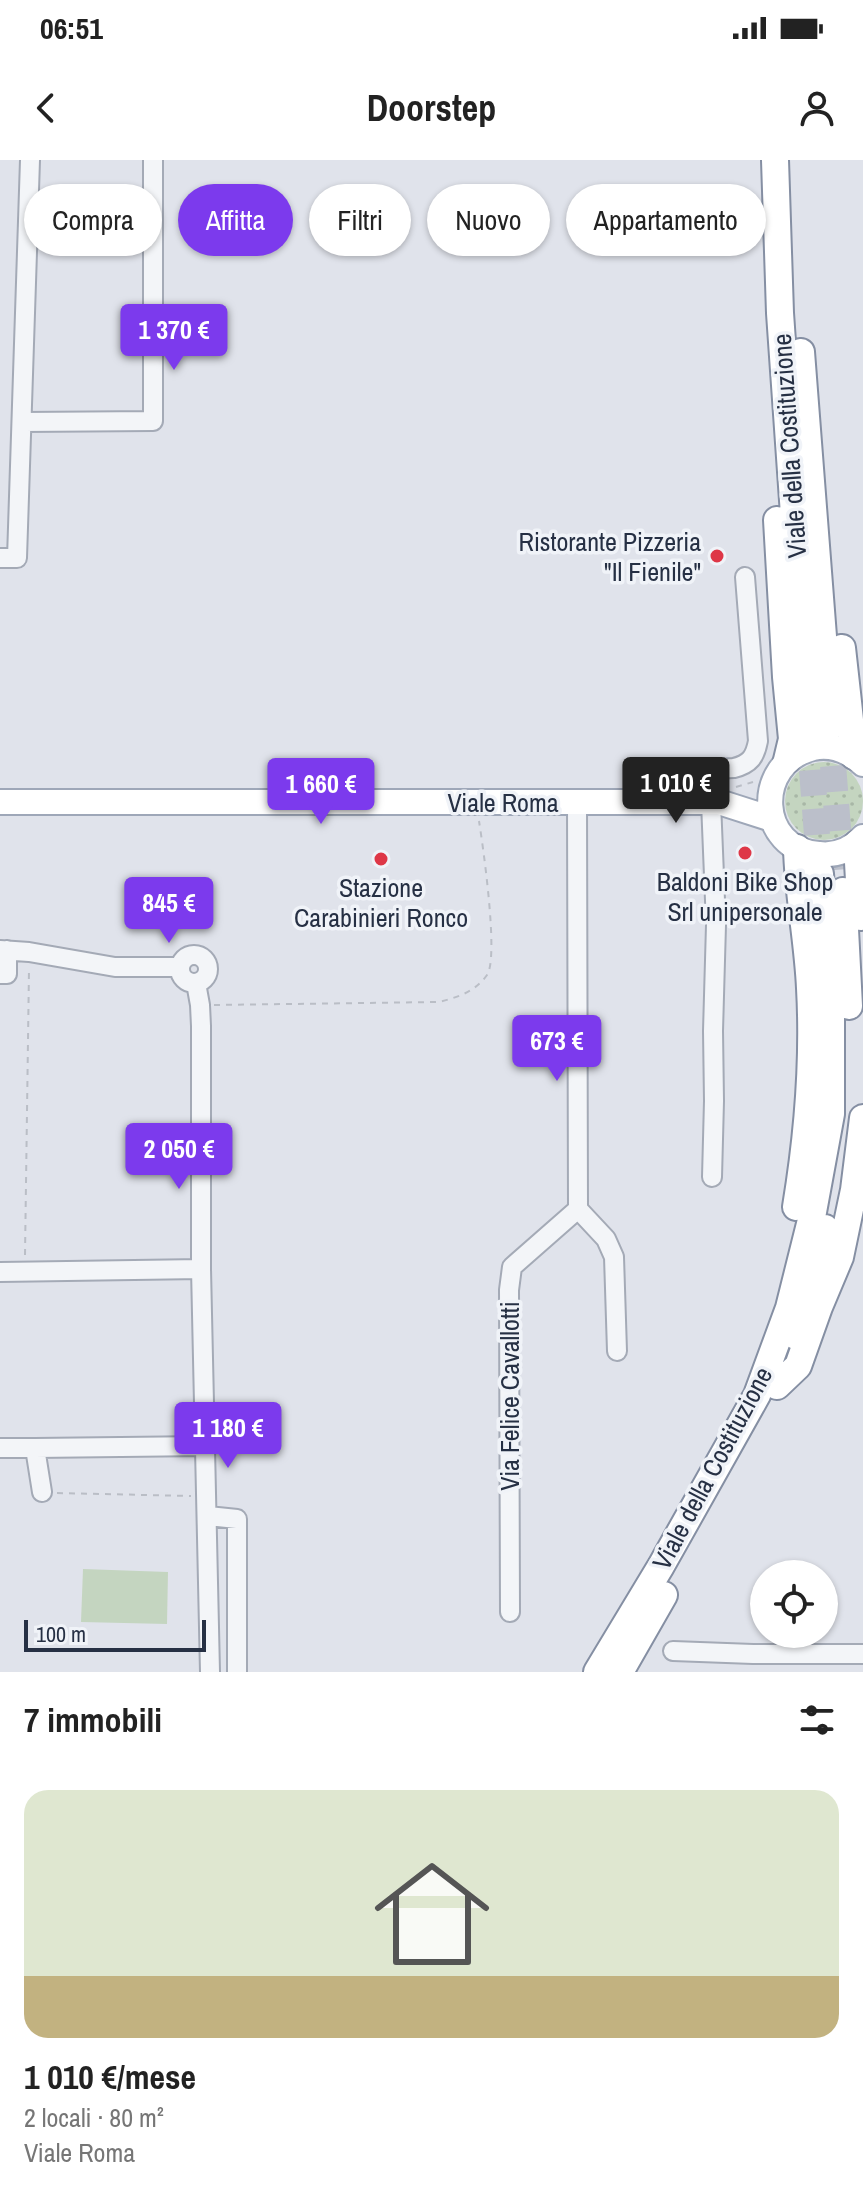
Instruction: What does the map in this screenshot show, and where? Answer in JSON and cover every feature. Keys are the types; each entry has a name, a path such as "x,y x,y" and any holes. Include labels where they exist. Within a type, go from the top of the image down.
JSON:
{"highway":[{"name":"Viale della Costituzione","path":"775,160 820,729"},
{"name":"Viale della Costituzione","path":"789,317 791,160"},
{"path":"789,317 823,423 844,672 859,760"},
{"path":"780,771 792,739 770,406 789,317"},
{"path":"860,840 863,940"},
{"path":"797,848 810,986 812,1079 782,1297 759,1365 767,1390 798,1366 840,1257 854,1190 863,1118"},
{"name":"Viale della Costituzione","path":"597,1672 767,1390 813,1212 831,1114 831,1003 820,874"},
{"name":"Viale della Costituzione","path":"620,1672 695,1539 813,1292 843,1132 850,1024 843,891"}],"main road":[{"name":"Viale Roma","path":"715,802 780,771 803,751 820,747 838,749 859,760"},
{"path":"780,771 770,794 772,819 786,840 812,854 827,855 843,852 860,840"},
{"name":"Viale Roma","path":"0,802 641,800 715,802 772,819"}],"street":[{"path":"0,558 17,558 30,160"},
{"path":"23,422 153,421 153,160"},
{"path":"641,800 642,778 651,772 734,768 747,765 756,754 758,741 745,577"},
{"path":"577,802 578,1209 606,1239 614,1257 617,1351"},
{"path":"712,1177 715,802"},
{"path":"0,974 7,974 4,950 115,967 180,967 187,957 196,955 204,959 208,971 204,979 196,983 200,1005 201,1269 210,1672"},
{"name":"Via Felice Cavallotti","path":"510,1612 509,1290 512,1267 578,1209"},
{"path":"0,1272 201,1269"},
{"path":"0,1448 206,1446"},
{"path":"35,1448 42,1492"},
{"path":"208,1516 237,1519 237,1672"},
{"path":"673,1651 863,1654"}],"path":[{"path":"200,1005 439,1002 461,997 490,972 488,882 478,816"},
{"path":"29,952 29,1272"},
{"path":"42,1492 192,1496 208,1492"}],"green space":[{"path":"824,762 839,765 852,773 860,786 863,801 860,816 852,829 839,837 824,840 809,837 796,829 788,816 785,801 788,786 796,773 809,765"},
{"path":"83,1569 168,1572 167,1624 81,1622"}],"tunnel":[{"path":"830,727 843,891"},
{"path":"809,731 820,874"}],"place":[{"name":"Ristorante Pizzeria \"Il Fienile\"","path":"717,556"},
{"name":"Baldoni Bike Shop Srl unipersonale","path":"745,853"},
{"name":"Stazione Carabinieri Ronco","path":"381,859"}]}
